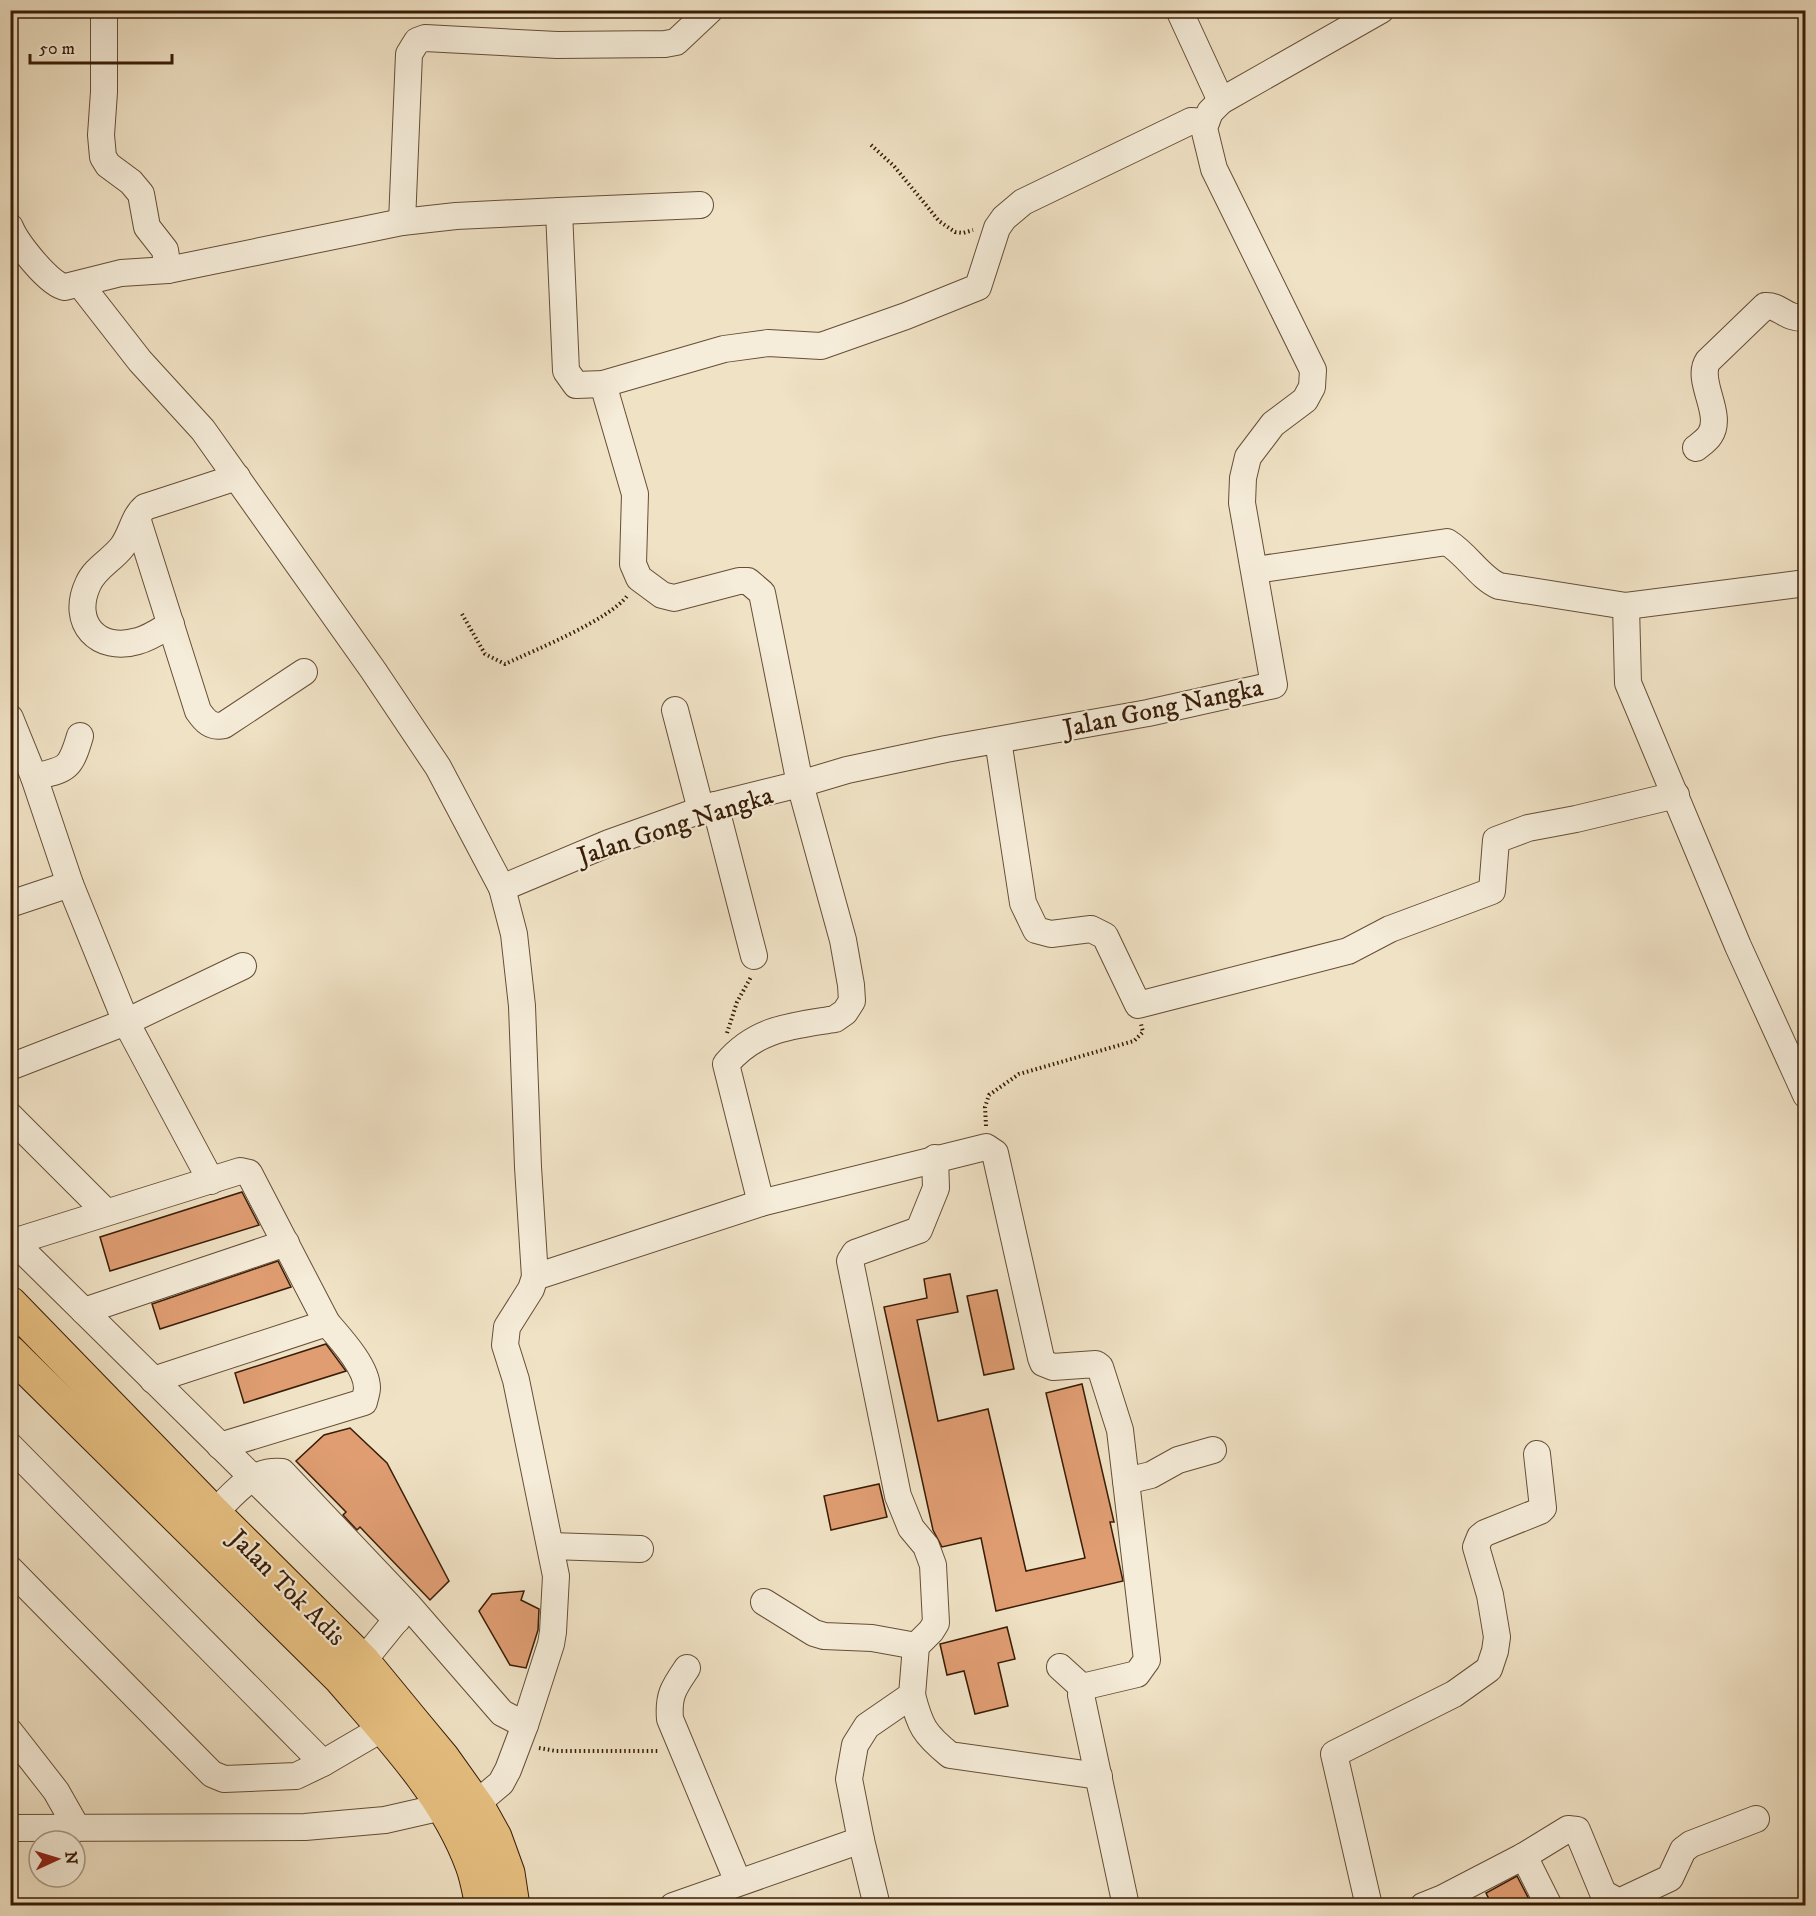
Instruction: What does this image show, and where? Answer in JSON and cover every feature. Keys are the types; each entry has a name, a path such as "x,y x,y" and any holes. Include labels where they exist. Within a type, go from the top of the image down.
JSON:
{"main road":[{"name":"Jalan Tok Adis","path":"10,1303 214,1513 363,1661 443,1758 476,1804 495,1838 508,1873 513,1905"},
{"name":"Jalan Tok Adis","path":"10,1352 340,1678 383,1728 442,1807 473,1866 482,1905"}],"street":[{"path":"104,10 104,92 101,135 103,157 108,165 131,182 141,194 147,227 165,250 168,270"},
{"path":"402,222 409,54 417,41 425,38 557,45 665,44 676,42 710,10"},
{"path":"1179,10 1221,101"},
{"path":"559,211 566,372 576,385 603,384 724,349 768,343 821,346 906,316 978,287 997,228 1004,218 1023,202 1191,121 1206,122 1210,112 1221,101 1381,10"},
{"name":"Jalan Gong Nangka","path":"502,888 609,843 708,808 847,770 1148,713 1262,689 1274,684 1242,503 1243,478 1248,457 1273,424 1305,400 1312,387 1313,370 1214,169 1204,128 1206,122"},
{"path":"10,227 17,253 57,284 65,287 132,271 168,270 402,222 456,216 700,206"},
{"path":"80,284 140,361 202,430 237,477 438,767 502,888 514,934 522,1006 535,1277 531,1289 507,1327 505,1345 516,1380 556,1576 551,1644 521,1735 501,1783 476,1804"},
{"path":"1696,448 1711,435 1713,427 1710,395 1704,371 1708,362 1765,306 1773,306 1789,317 1806,318"},
{"path":"603,384 636,494 633,564 639,578 662,595 674,598 739,581 748,581 762,593 800,784 843,940 852,1001 845,1012 836,1019 763,1034 737,1050 726,1064 761,1203"},
{"path":"171,624 140,641 108,643 86,627 83,606 88,582 122,546 136,518 145,507 237,477"},
{"path":"136,518 198,711 203,719 211,725 224,725 304,672"},
{"path":"1255,570 1447,542 1460,550 1490,583 1626,606 1806,583"},
{"path":"1626,606 1628,683 1738,946 1806,1095"},
{"path":"675,710 754,956"},
{"path":"13,731 34,777 70,885 126,1022 211,1181"},
{"path":"34,777 60,771 69,765 80,736"},
{"path":"998,740 1023,903 1036,930 1051,934 1091,929 1105,936 1138,1005 1348,951 1390,929 1492,891 1496,840 1528,828 1676,795"},
{"path":"10,904 70,885"},
{"path":"10,1067 126,1022 243,966"},
{"path":"10,1116 106,1212"},
{"path":"535,1277 761,1203 986,1147 994,1153 1043,1363 1053,1367 1096,1364 1100,1367 1120,1430 1147,1660 1137,1674 1082,1687"},
{"path":"935,1158 936,1188 919,1230 855,1253 850,1261 898,1496 911,1528 926,1546 933,1565 936,1623 932,1631 916,1646 912,1695 919,1722 932,1741 950,1755 1099,1776"},
{"path":"220,1446 364,1402 367,1387 361,1369 343,1341 327,1323 249,1173 240,1171 12,1241 251,1477"},
{"path":"84,1311 286,1243"},
{"path":"153,1380 327,1323"},
{"path":"10,1446 323,1763"},
{"path":"1126,1481 1151,1475 1178,1460 1213,1450"},
{"path":"1369,1905 1334,1754 1454,1694 1489,1669 1496,1651 1497,1637 1490,1595 1476,1547 1480,1537 1485,1533 1543,1508 1537,1454"},
{"path":"214,1513 251,1477 270,1471 282,1472 403,1613 521,1735"},
{"path":"550,1546 640,1549"},
{"path":"10,1569 212,1774 224,1779 296,1776 383,1728"},
{"path":"764,1602 813,1633 824,1636 872,1638 916,1646"},
{"path":"363,1661 403,1613"},
{"path":"1060,1667 1082,1687"},
{"path":"687,1668 673,1689 669,1702 670,1719 738,1882"},
{"path":"1082,1687 1081,1695 1125,1905"},
{"path":"877,1905 849,1779 855,1745 867,1726 912,1695"},
{"path":"10,1732 56,1791 77,1828"},
{"path":"10,1828 305,1827 385,1820 442,1807"},
{"path":"1423,1905 1443,1898 1524,1856 1568,1829 1577,1830 1603,1893 1619,1902 1671,1878 1683,1850 1691,1844 1756,1819"},
{"path":"673,1905 861,1840"},
{"path":"1524,1856 1549,1905"}],"path":[{"path":"872,145 894,166 928,210 947,228 963,233 1004,218"},
{"path":"462,614 485,654 505,664 592,622 623,601 639,578"},
{"path":"726,1064 728,1031 736,1002 754,967 754,956"},
{"path":"986,1147 985,1107 988,1095 1019,1074 1134,1041 1143,1032 1138,1005"},
{"path":"521,1735 556,1751 668,1751 682,1748"}],"building":[{"path":"242,1192 259,1225 110,1271 100,1237"},
{"path":"278,1261 291,1287 160,1329 152,1304"},
{"path":"950,1274 958,1312 917,1320 938,1421 988,1409 1026,1571 1085,1558 1046,1393 1082,1384 1114,1522 1110,1522 1123,1581 996,1611 981,1538 942,1547 933,1530 884,1307 927,1298 924,1279"},
{"path":"997,1290 1014,1369 984,1375 967,1296"},
{"path":"326,1344 346,1371 244,1403 235,1373"},
{"path":"350,1428 387,1463 449,1581 430,1600 360,1527 357,1530 343,1515 346,1512 296,1461 324,1435"},
{"path":"879,1484 887,1517 831,1530 824,1496"},
{"path":"524,1591 521,1600 539,1609 538,1630 526,1668 510,1665 479,1611 492,1594"},
{"path":"1007,1627 1015,1659 998,1663 1008,1706 975,1714 964,1671 947,1675 940,1644"},
{"path":"1517,1876 1532,1905 1492,1905 1486,1893"}]}
